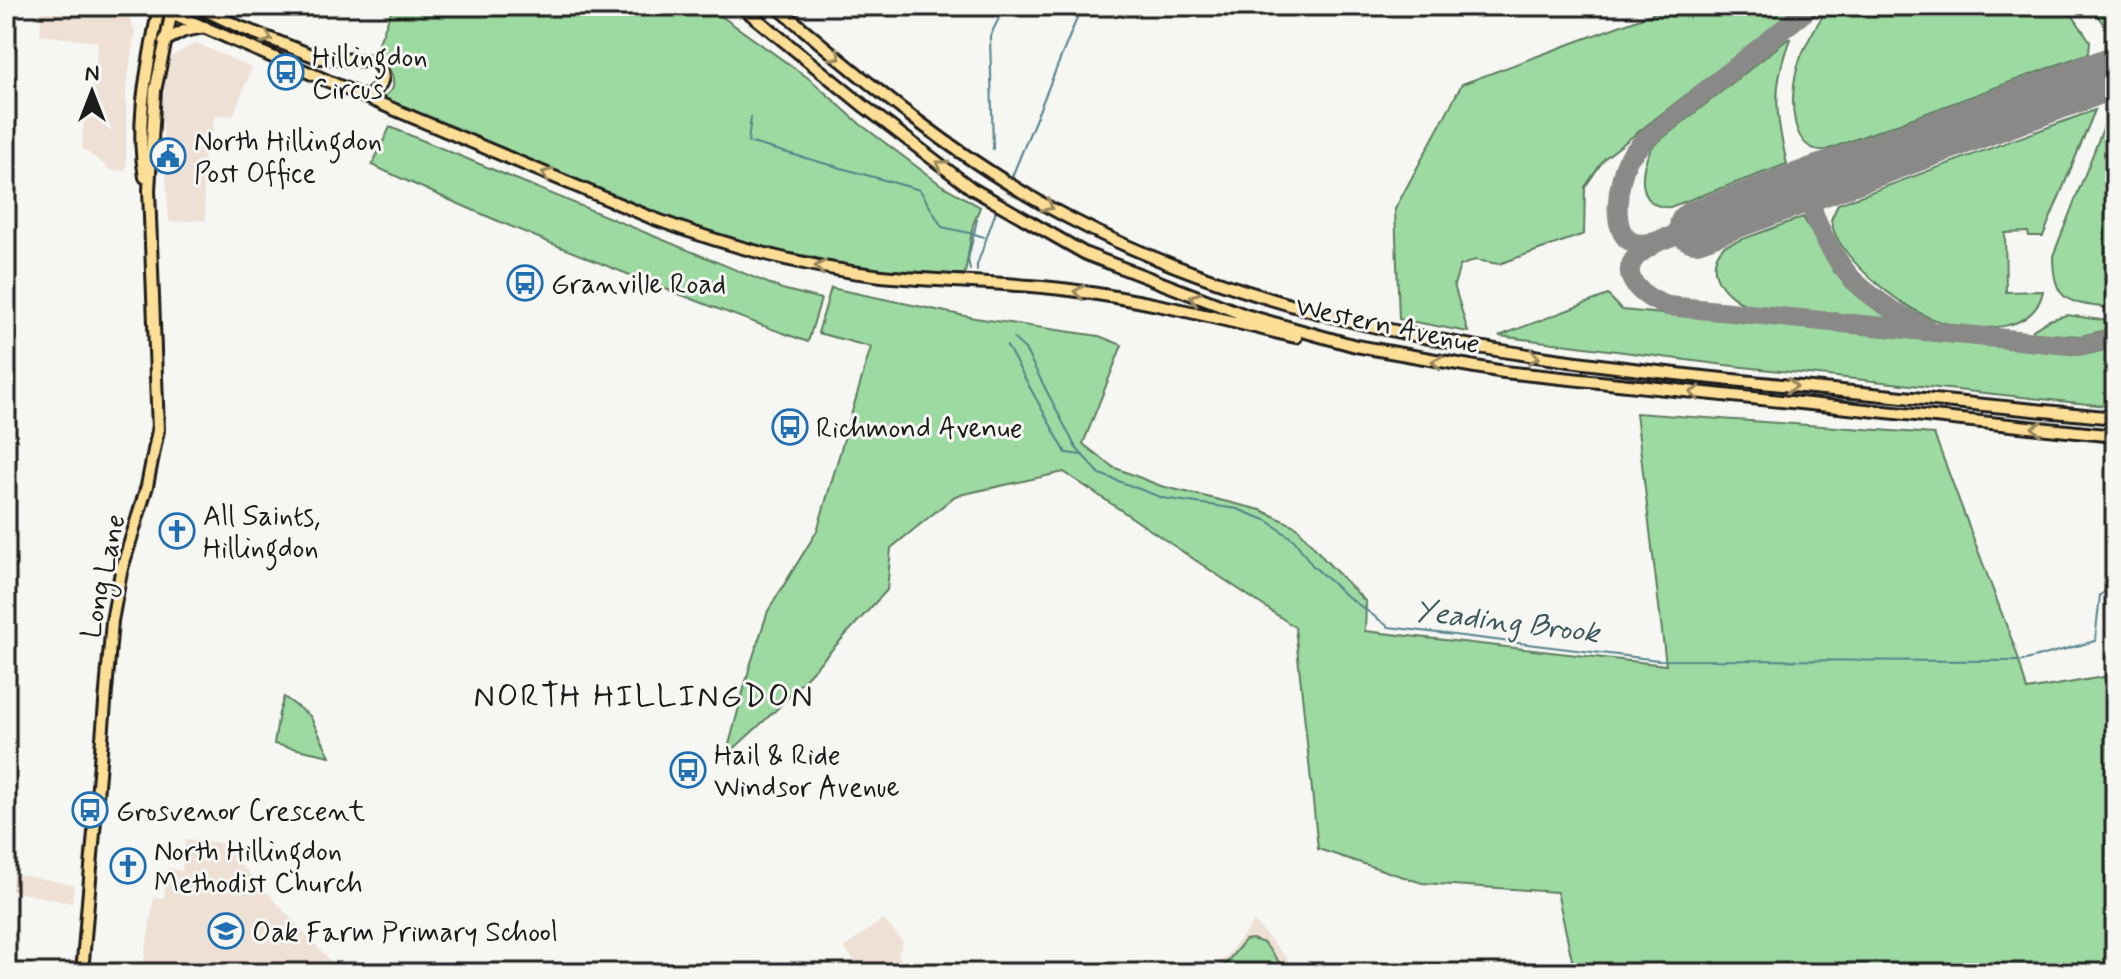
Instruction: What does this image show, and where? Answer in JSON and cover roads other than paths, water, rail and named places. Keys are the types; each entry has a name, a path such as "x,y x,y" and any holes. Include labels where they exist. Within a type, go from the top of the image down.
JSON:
{"main road":[{"path":"196,6 319,58 374,61 384,71 384,78 378,89 367,98"},
{"name":"Western Avenue","path":"741,6 971,188 1086,254 1245,315 1319,337 1405,356 1504,372 2115,436"},
{"name":"Western Avenue","path":"776,6 913,119 1065,217 1210,280 1288,306 1398,334 1511,354 2115,418"},
{"path":"158,7 172,9 205,27 367,98 696,235 782,259 880,275 1113,296 1325,344 1405,356"},
{"name":"Long Lane","path":"149,190 142,151 143,92 158,7"},
{"name":"Long Lane","path":"82,973 112,621 121,572 147,486 158,430 149,190 151,119 172,9"},
{"path":"164,41 184,31 205,27"}],"waterway":[{"path":"993,149 990,36 1005,6"},
{"name":"Yeading Brook","path":"1011,179 1082,6"},
{"path":"751,117 748,142 920,190 942,227 974,234 968,259 970,270"},
{"name":"Yeading Brook","path":"977,271 996,211"},
{"path":"977,219 974,234 984,237"},
{"name":"Yeading Brook","path":"1014,339 1025,349 1076,448 1100,474 1163,498 1237,509 1268,521 1294,540 1312,565 1344,594 1389,627 1658,660 2024,661"},
{"path":"1007,346 1066,453 1082,455"},
{"name":"Yeading Brook","path":"2026,660 2095,641 2100,595 2115,585"}],"place":[{"name":"Hillingdon Circus","path":"286,72"},
{"name":"North Hillingdon Post Office","path":"168,156"},
{"name":"Granville Road","path":"525,283"},
{"name":"Richmond Avenue","path":"790,427"},
{"name":"All Saints, Hillingdon","path":"177,531"},
{"name":"Hail & Ride Windsor Avenue","path":"688,770"},
{"name":"Grosvenor Crescent","path":"90,810"},
{"name":"North Hillingdon Methodist Church","path":"128,866"},
{"name":"Oak Farm Primary School","path":"226,931"}],"district":[{"name":"NORTH HILLINGDON","path":"644,695"}]}
